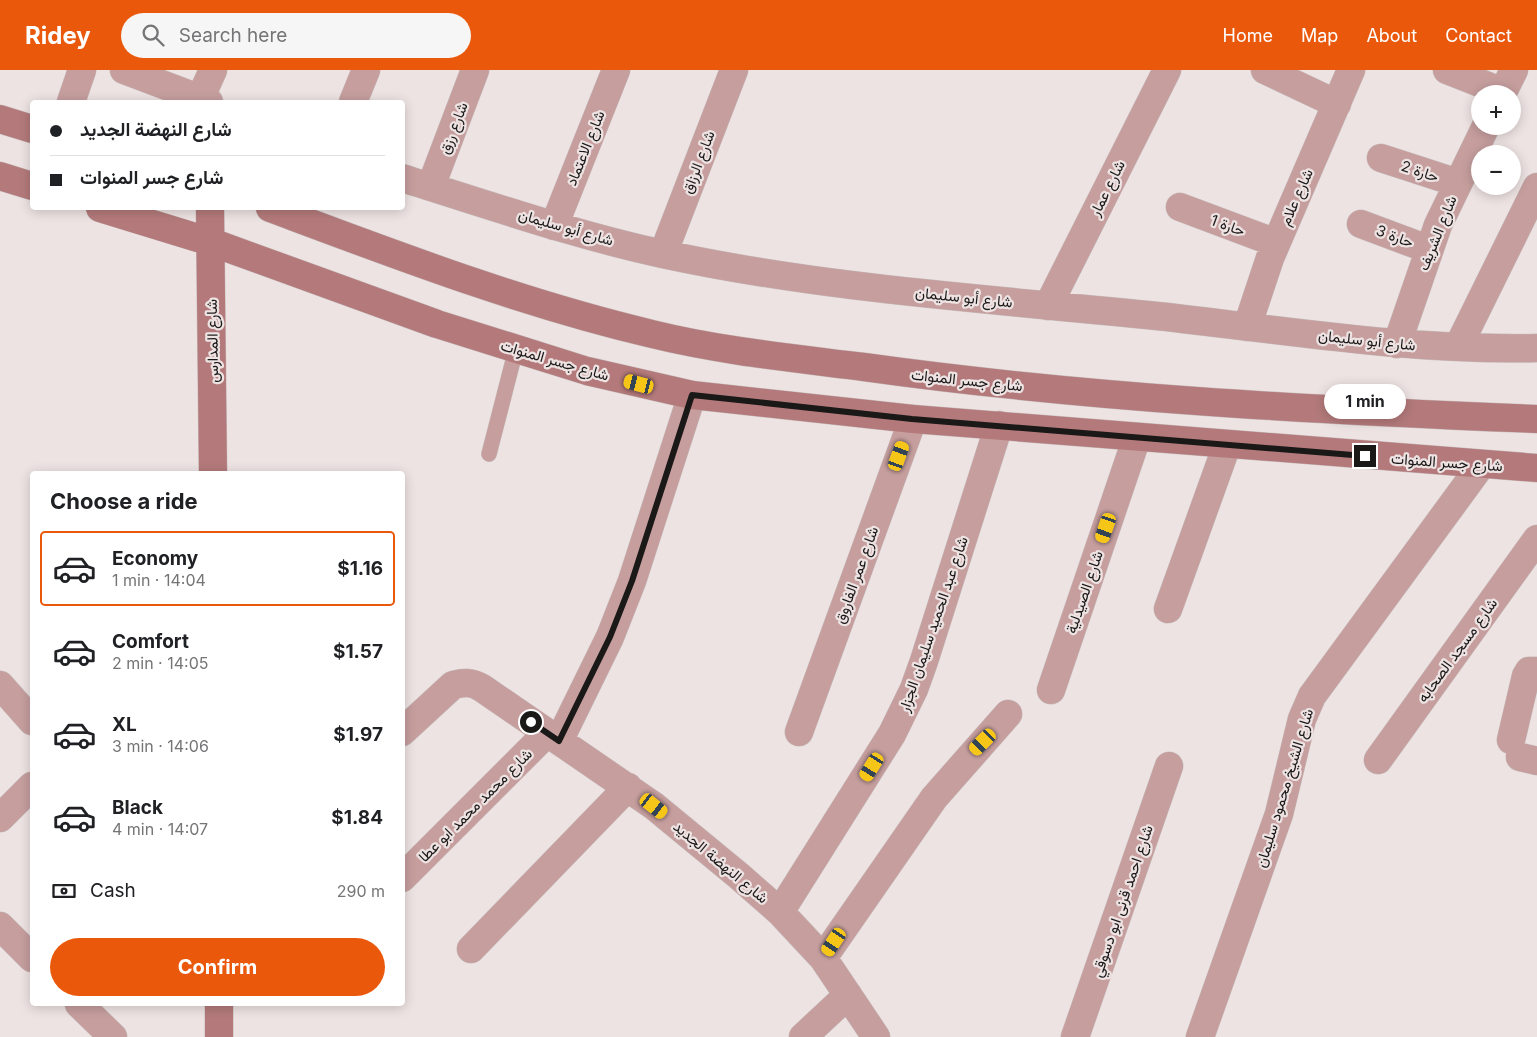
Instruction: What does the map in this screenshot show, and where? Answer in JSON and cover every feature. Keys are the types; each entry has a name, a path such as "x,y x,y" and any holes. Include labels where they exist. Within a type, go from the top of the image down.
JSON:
{"street":[{"path":"72,100 82,70"},
{"path":"124,70 201,100"},
{"path":"204,100 213,70"},
{"path":"354,100 366,70"},
{"name":"شارع رزق","path":"431,186 475,70"},
{"name":"شارع الاعتماد","path":"554,226 616,70"},
{"name":"شارع الرزاق","path":"663,254 734,70"},
{"name":"شارع عمار","path":"1048,306 1166,70"},
{"path":"1265,70 1337,104"},
{"name":"شارع علام","path":"1247,327 1260,281 1351,70"},
{"path":"1447,70 1506,85"},
{"path":"0,119 30,128"},
{"name":"شارع الشريف","path":"1397,344 1428,249 1482,135"},
{"name":"حارة 2","path":"1381,158 1458,183"},
{"path":"0,176 30,185"},
{"name":"شارع أبو سليمان","path":"405,179 554,226 663,254 757,271 957,297 1397,344 1537,348"},
{"path":"1458,347 1537,187"},
{"name":"حارة 1","path":"1180,207 1276,242"},
{"name":"شارع جسر المنوات","path":"106,210 210,242 437,324 516,349 587,371 692,395 912,419 1537,468"},
{"name":"شارع المدارس","path":"210,210 214,471"},
{"name":"شارع جسر المنوات","path":"275,210 500,293 605,322 706,346 976,382 1149,398 1398,413 1537,418"},
{"name":"حارة 3","path":"1361,224 1428,249"},
{"name":"شارع محمد محمد ابو عطا","path":"405,875 553,737 610,637 632,581 692,395"},
{"name":"شارع عمر الفاروق","path":"799,732 912,419"},
{"name":"شارع عبد الحميد سليمان الجزار","path":"780,912 904,712 924,661 999,426"},
{"name":"شارع الصيدلية","path":"1051,690 1137,437"},
{"path":"1168,608 1227,444"},
{"name":"شارع الشيخ محمود سليمان","path":"1200,1037 1279,814 1302,719 1312,696 1482,464"},
{"name":"شارع مسجد الصحابه","path":"1378,760 1537,539"},
{"path":"1523,753 1526,676 1529,671 1537,671"},
{"name":"شارع النهضة الجديد","path":"405,729 453,685 463,682 474,683 482,688 628,787 697,840 780,912 823,958 872,1035"},
{"path":"4,696 30,720"},
{"path":"823,958 934,798 1008,714"},
{"name":"شارع احمد قرنى ابو دسوقي","path":"1075,1037 1169,766"},
{"path":"471,949 628,787"},
{"path":"0,818 30,788"},
{"path":"0,926 30,956"},
{"path":"803,1037 848,995"},
{"path":"81,1006 113,1037"},
{"path":"219,1006 219,1037"}],"lane":[{"path":"489,454 516,349"}],"route":[{"path":"531,722 559,741 585,691 610,637 632,581 692,395 912,419 1365,456"}]}
